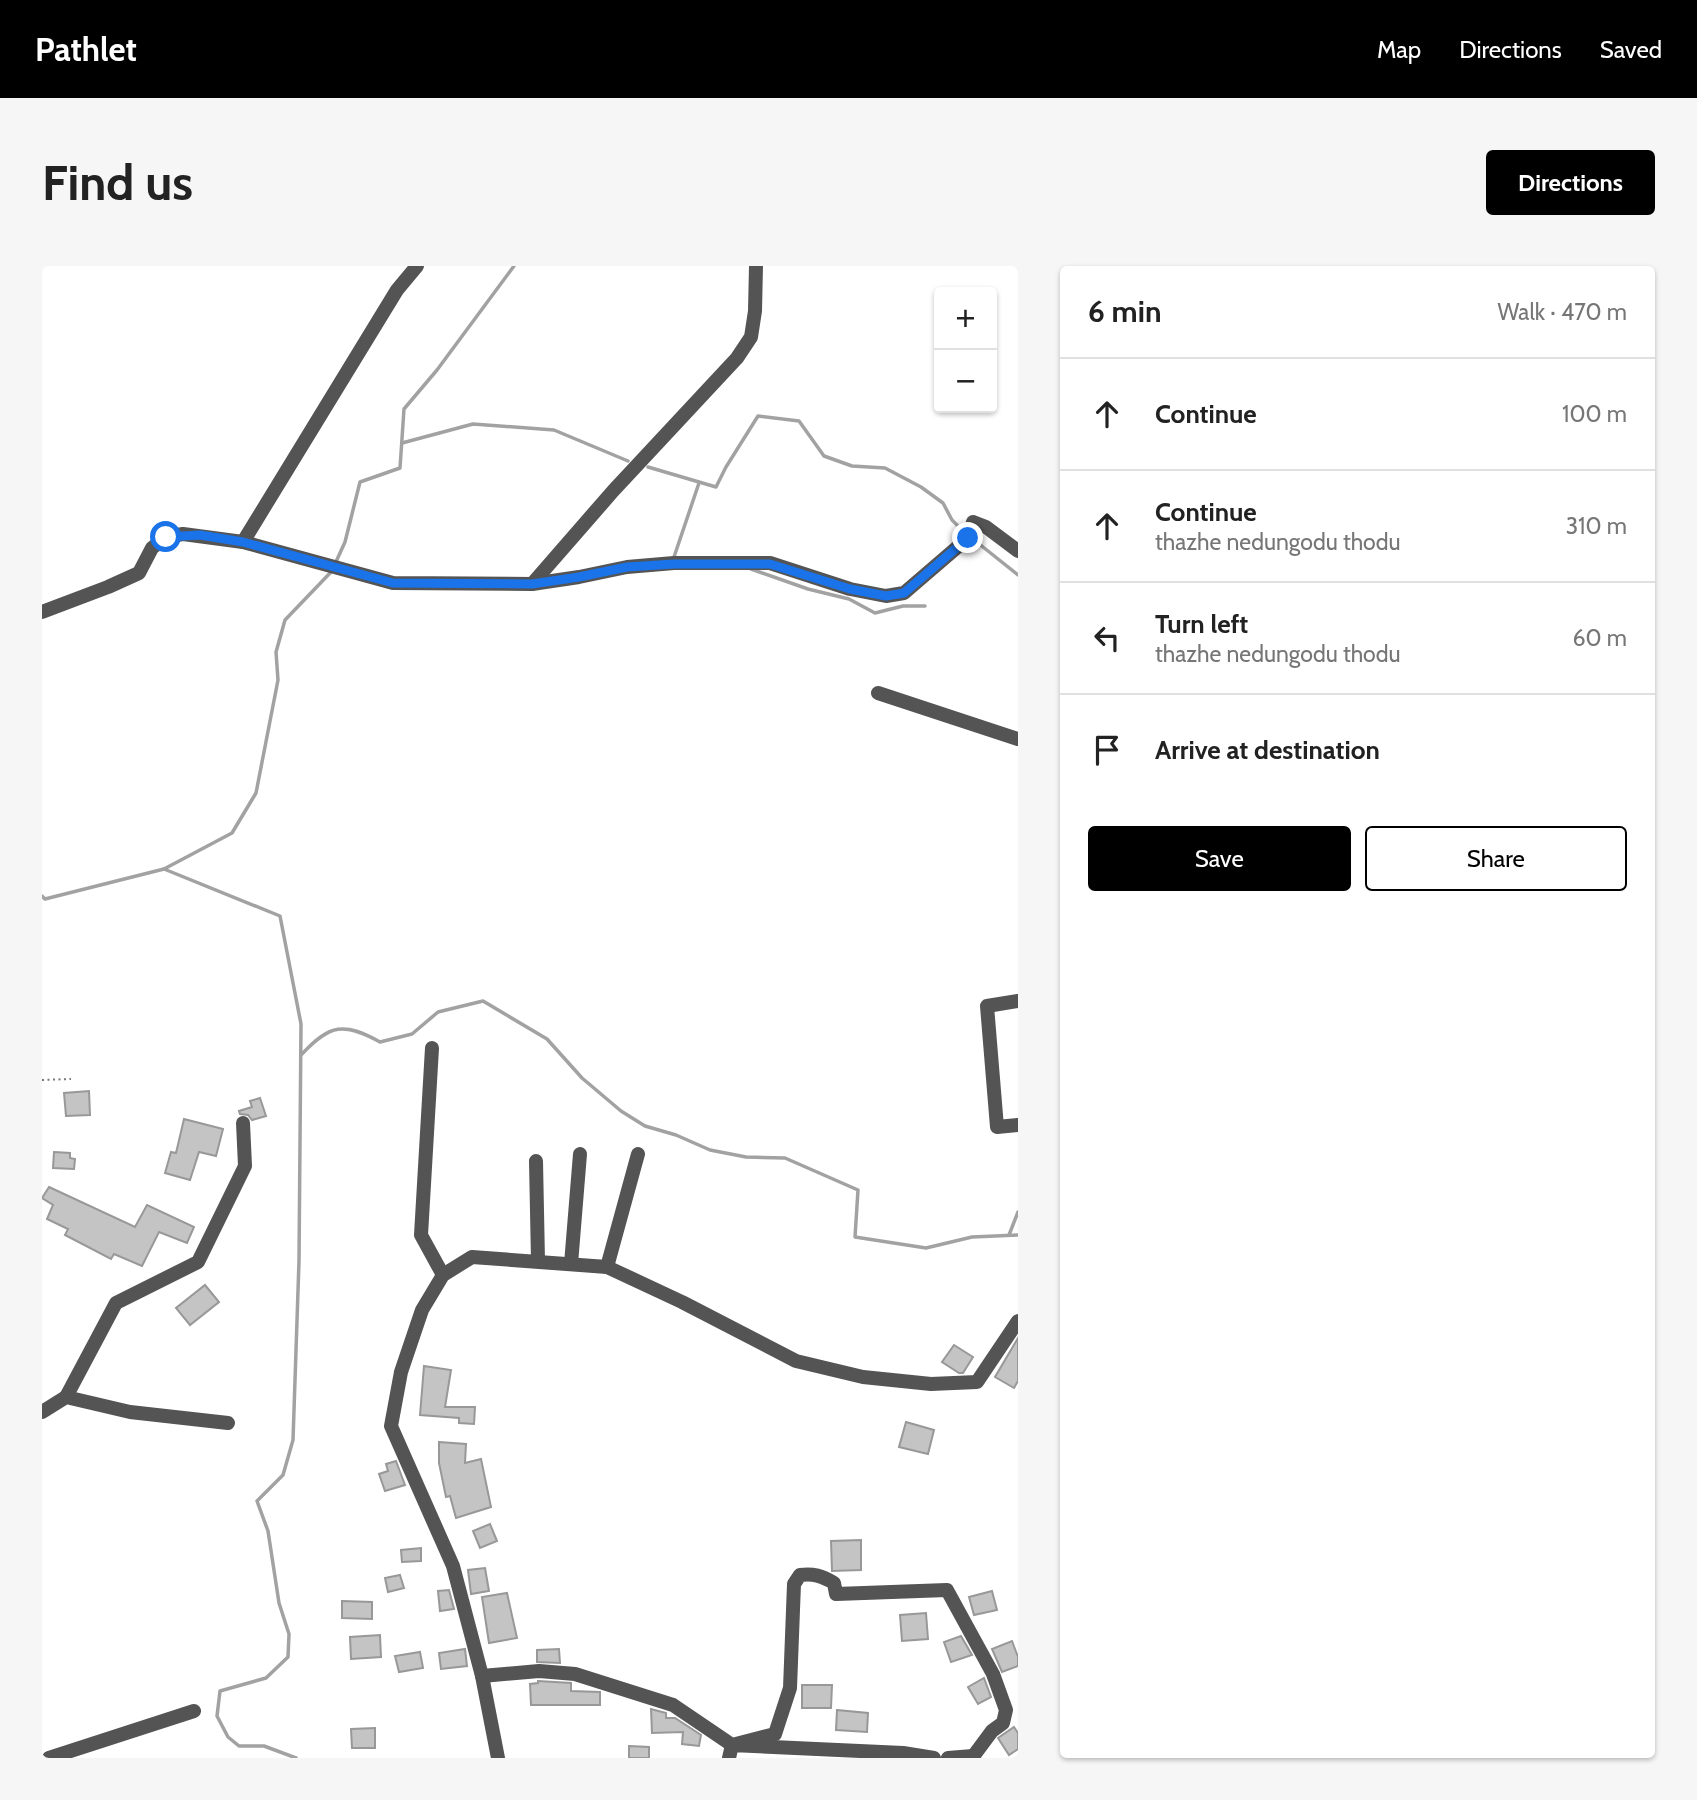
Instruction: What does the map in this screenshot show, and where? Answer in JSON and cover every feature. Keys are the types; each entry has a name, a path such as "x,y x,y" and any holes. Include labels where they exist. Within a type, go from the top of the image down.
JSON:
{"street":[{"path":"243,542 397,290 417,266"},
{"path":"532,584 613,491 737,358 751,337 755,311 756,266"},
{"path":"42,612 139,573 152,548 166,537 200,535 243,542 393,583 532,584 627,567 770,564 850,589 886,596 904,593 968,538 973,522 986,527 1018,551"},
{"path":"878,693 1018,739"},
{"path":"1018,1001 987,1006 997,1127 1018,1125"},
{"path":"432,1048 421,1235 443,1275"},
{"path":"42,1412 66,1397 116,1303 198,1262 245,1166 243,1123"},
{"path":"571,1264 580,1154"},
{"path":"607,1267 638,1154"},
{"path":"536,1161 538,1261"},
{"path":"498,1758 482,1676 453,1566 391,1426 401,1372 422,1310 443,1275 472,1257 607,1267 796,1361 863,1377 930,1384 977,1381 1018,1321"},
{"path":"66,1397 130,1412 228,1423"},
{"path":"731,1752 775,1734 790,1688 794,1584 800,1575 811,1573 834,1583 836,1594 947,1590 993,1674 1006,1710 1003,1723 992,1731 973,1757 948,1758"},
{"path":"482,1676 539,1671 575,1674 673,1705 731,1752 903,1753 934,1758"},
{"path":"49,1758 194,1711"}],"path":[{"path":"42,1080 72,1079"}],"building":[{"path":"89,1091 90,1115 66,1116 64,1093"},
{"path":"260,1098 266,1116 252,1120 248,1115 240,1114 239,1111 252,1107 250,1101"},
{"path":"184,1119 223,1129 216,1156 199,1152 190,1180 165,1173 171,1152 176,1153"},
{"path":"54,1152 70,1153 70,1158 75,1159 74,1169 53,1168"},
{"path":"49,1187 135,1227 147,1205 194,1227 187,1243 159,1232 142,1266 114,1254 111,1259 65,1235 68,1229 47,1219 53,1205 42,1198"},
{"path":"205,1285 219,1302 190,1325 176,1308"},
{"path":"1018,1338 1018,1381 1014,1388 995,1377"},
{"path":"954,1345 973,1357 963,1373 942,1362"},
{"path":"424,1366 451,1370 445,1407 475,1407 474,1424 459,1423 459,1418 420,1415"},
{"path":"906,1422 934,1430 928,1454 899,1447"},
{"path":"439,1442 466,1444 465,1463 481,1459 491,1507 456,1518 450,1496 446,1497 439,1463"},
{"path":"396,1461 405,1485 385,1491 379,1474 388,1471 386,1464"},
{"path":"490,1524 497,1541 480,1548 473,1531"},
{"path":"861,1540 861,1570 832,1571 831,1541"},
{"path":"421,1548 421,1561 402,1562 401,1550"},
{"path":"485,1568 489,1591 471,1594 468,1570"},
{"path":"400,1575 404,1588 388,1592 385,1578"},
{"path":"449,1590 454,1609 440,1611 438,1591"},
{"path":"992,1591 997,1610 974,1615 969,1597"},
{"path":"507,1593 517,1638 489,1643 482,1597"},
{"path":"342,1601 372,1602 372,1619 342,1618"},
{"path":"926,1613 928,1639 902,1641 900,1615"},
{"path":"380,1635 381,1657 351,1659 350,1637"},
{"path":"961,1636 972,1655 951,1662 944,1642"},
{"path":"1012,1641 1018,1657 1018,1666 1002,1672 992,1649"},
{"path":"465,1649 467,1666 441,1669 439,1653"},
{"path":"559,1649 560,1663 537,1662 537,1650"},
{"path":"420,1652 423,1668 399,1672 395,1656"},
{"path":"984,1678 991,1697 978,1704 968,1687"},
{"path":"538,1681 571,1683 571,1691 600,1692 600,1705 531,1705 530,1684"},
{"path":"802,1685 832,1685 831,1708 802,1708"},
{"path":"651,1709 666,1713 666,1718 675,1718 701,1735 699,1746 682,1744 683,1732 652,1733"},
{"path":"837,1710 868,1713 867,1732 836,1730"},
{"path":"1014,1727 1018,1733 1018,1749 1009,1755 998,1738"},
{"path":"375,1728 375,1748 352,1748 351,1729"},
{"path":"629,1746 649,1747 649,1758 629,1758"}],"waterway":[{"path":"335,564 345,542 360,482 400,468 404,409 437,370 514,266"},
{"path":"648,467 716,487 758,416 799,421 824,456 852,466 885,468 921,487 943,503 952,520 960,528"},
{"path":"402,443 473,424 554,430 628,461"},
{"path":"674,557 699,483"},
{"path":"978,543 1018,575"},
{"path":"751,569 808,589 849,599 875,613 903,606 925,606"},
{"path":"42,896 45,899 164,869 232,833 256,793 278,680 276,652 285,620 332,571"},
{"path":"164,869 280,916 301,1024 299,1261 293,1440 283,1475 257,1501 268,1531 279,1603 289,1634 288,1657 266,1678 220,1691 217,1716 228,1737 239,1746 264,1746 296,1758"},
{"path":"302,1054 321,1037 338,1029 357,1031 380,1042 412,1034 438,1012 483,1001 547,1039 582,1078 621,1111 645,1126 676,1135 710,1150 746,1157 785,1158 858,1190 855,1237 926,1248 972,1237 1018,1235"},
{"path":"1009,1235 1018,1212"}],"route":[{"path":"166,537 200,535 243,542 393,583 532,584 627,567 770,564 850,589 886,596 904,593 968,538"}]}
